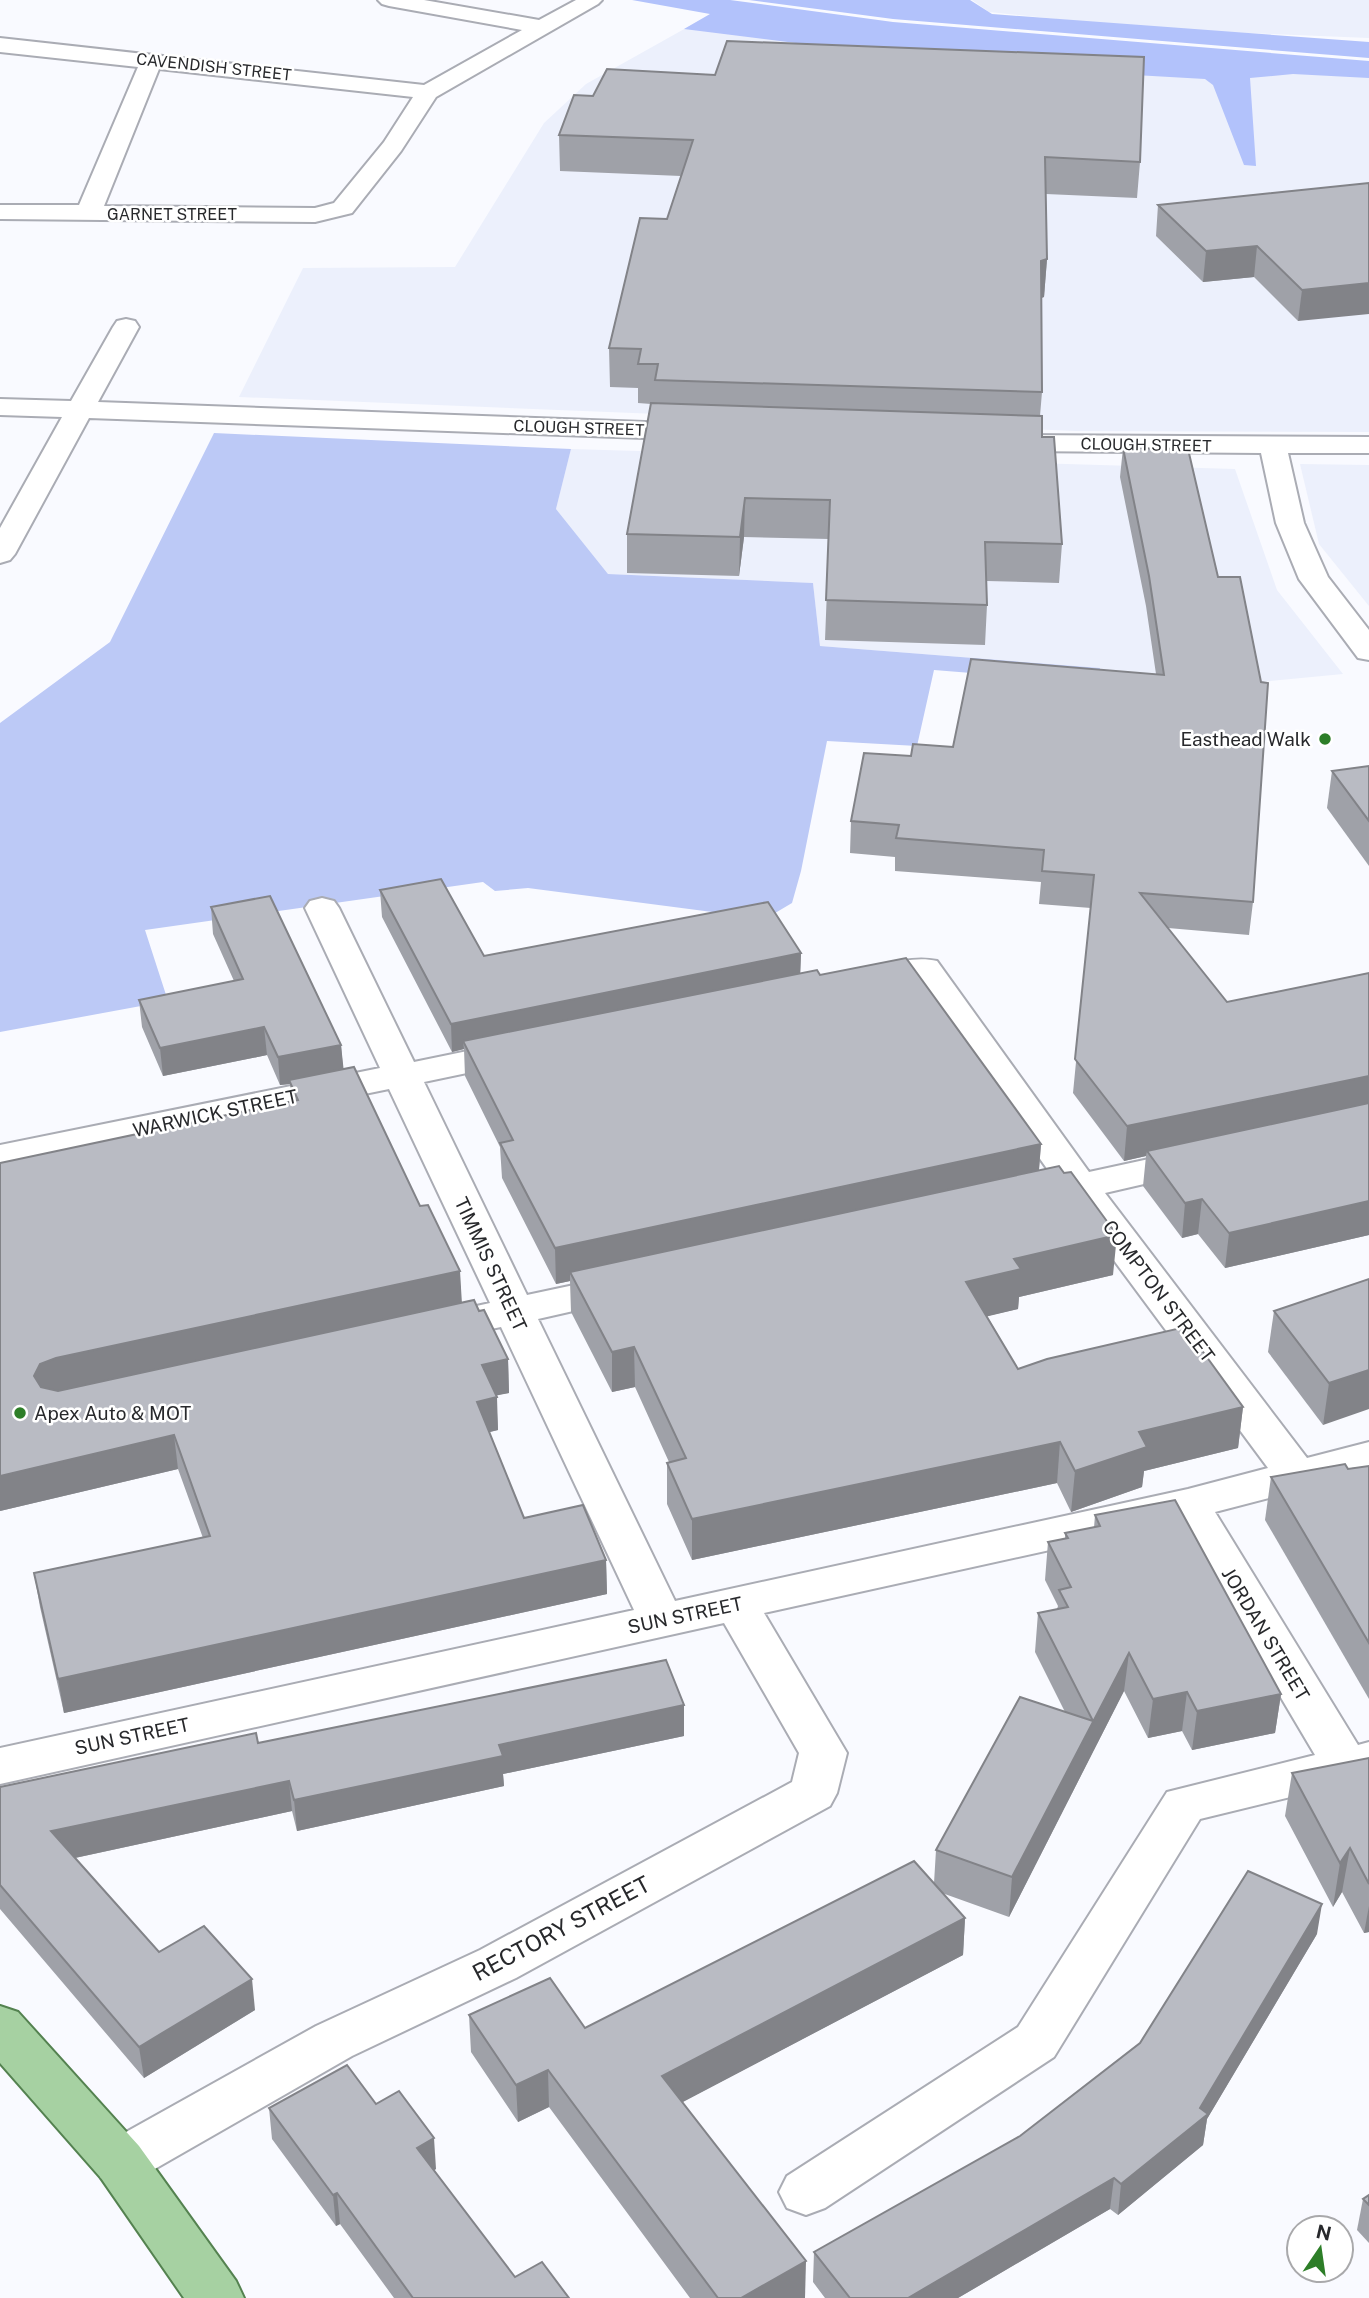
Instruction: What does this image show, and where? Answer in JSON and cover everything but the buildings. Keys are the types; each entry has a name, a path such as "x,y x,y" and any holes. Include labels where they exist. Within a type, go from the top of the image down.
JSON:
{"main road":[{"path":"0,2027 120,2162 216,2298"}],"street":[{"path":"389,0 540,27"},
{"path":"428,92 591,0"},
{"name":"CAVENDISH STREET","path":"0,45 428,92"},
{"path":"88,214 152,60"},
{"name":"GARNET STREET","path":"0,212 315,215 343,208 393,146 428,92"},
{"path":"0,554 126,327"},
{"name":"CLOUGH STREET","path":"0,407 724,433"},
{"name":"CLOUGH STREET","path":"985,443 1369,445"},
{"path":"1273,446 1290,523 1314,579 1369,651"},
{"name":"TIMMIS STREET","path":"322,908 661,1619"},
{"name":"COMPTON STREET","path":"827,988 924,969 1080,1187 1298,1476"},
{"name":"WARWICK STREET","path":"0,1157 548,1045"},
{"path":"1026,1199 1225,1155"},
{"path":"404,1335 662,1279"},
{"name":"SUN STREET","path":"0,1766 1188,1504 1369,1457"},
{"name":"JORDAN STREET","path":"1188,1504 1357,1762"},
{"name":"RECTORY STREET","path":"120,2162 334,2041 498,1964 813,1793 823,1753 736,1604"},
{"path":"806,2192 1036,2042 1184,1805 1357,1762"}],"shaded area":[{"path":"632,0 730,0 893,22 1369,61 1369,78 1293,74 1250,78 1256,166 1244,165 1213,85 1205,79 978,66 684,29 710,14"},
{"path":"749,0 970,0 992,14 1369,42 1369,58 893,19"},
{"path":"972,0 1369,0 1369,38 1153,29 989,12"},
{"path":"711,14 1369,75 1369,432 1075,431 239,397 303,268 455,267 544,123 586,84"},
{"path":"214,433 571,449 556,509 608,574 813,583 820,646 1100,668 1096,683 934,670 917,746 827,741 792,903 765,919 528,888 495,891 483,882 145,930 168,1001 0,1032 0,723 110,642"},
{"path":"571,449 1235,469 1277,590 1343,674 1179,690 1096,683 1100,668 820,646 813,583 608,574 556,509"},
{"path":"1300,464 1369,465 1369,606 1319,544"}],"place":[{"name":"Easthead Walk","path":"1325,739"},
{"name":"Apex Auto & MOT","path":"20,1413"}]}
